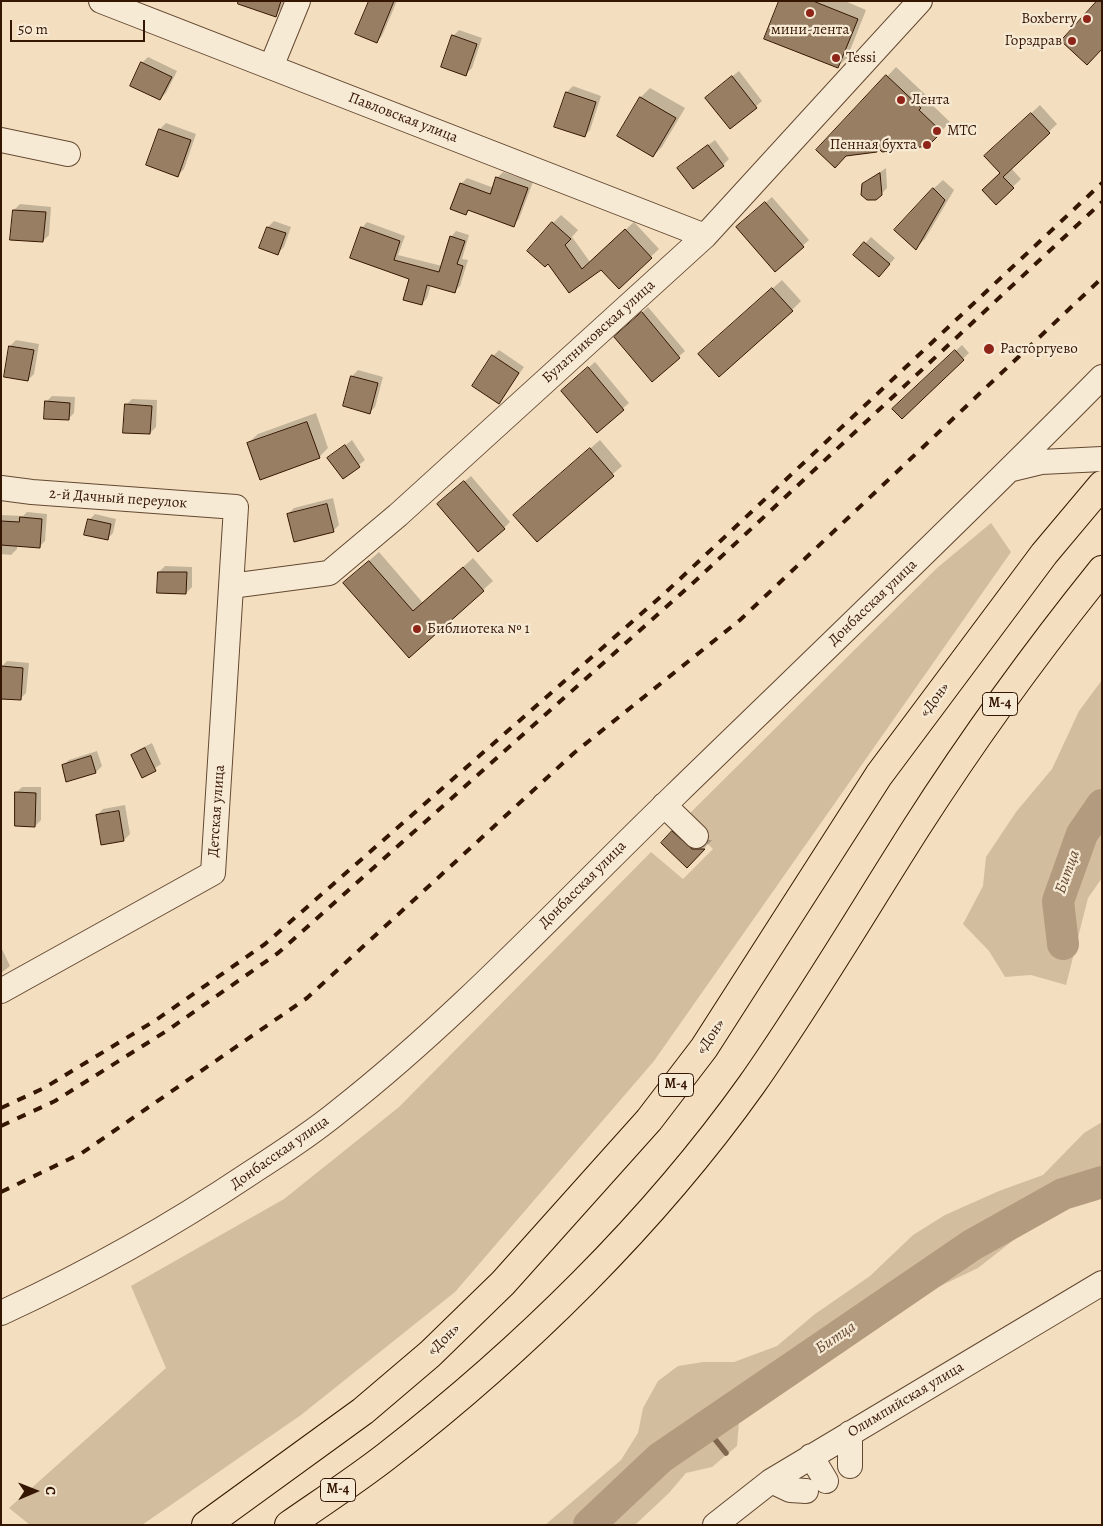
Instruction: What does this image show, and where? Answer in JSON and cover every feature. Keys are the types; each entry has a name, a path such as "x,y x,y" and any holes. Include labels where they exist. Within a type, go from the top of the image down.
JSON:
{"highway":[{"name":"«Дон»","path":"206,1525 363,1411 430,1354 503,1283 643,1127 704,1048 879,774 1044,554 1102,485"},
{"name":"М-4","path":"289,1525 387,1456 470,1386 578,1288 676,1182 751,1086 823,977 918,826 993,714 1095,578"}],"street":[{"name":"Павловская улица","path":"101,1 705,236"},
{"path":"271,67 298,1"},
{"name":"Булатниковская улица","path":"231,586 329,574 398,515 705,236 920,1"},
{"path":"1,140 68,154"},
{"name":"Донбасская улица","path":"1,1313 74,1280 186,1216 310,1134 341,1110 458,1010 664,805 1012,469 1102,376"},
{"path":"1012,469 1041,462 1102,459"},
{"name":"2-й Дачный переулок","path":"1,488 236,507"},
{"name":"Детская улица","path":"1,991 213,873 236,507"},
{"path":"664,805 696,836"},
{"name":"Олимпийская улица","path":"715,1525 771,1481 1102,1282"},
{"path":"850,1433 850,1466"},
{"path":"771,1481 790,1490 816,1486 811,1456"}],"shaded area":[{"path":"991,523 1011,552 654,1061 455,1292 301,1415 142,1525 30,1525 9,1508 166,1368 131,1286 284,1199 399,1107 651,852 683,879 713,849 683,820 937,568"},
{"path":"1102,680 1102,878 1088,898 1066,985 1031,975 1005,977 989,951 963,924 983,886 986,857 1016,812 1052,769 1079,711"},
{"path":"1102,1122 1102,1196 1080,1199 1033,1225 978,1268 928,1292 864,1333 821,1366 739,1422 737,1446 712,1467 686,1473 669,1493 635,1525 545,1525 621,1460 638,1433 643,1408 658,1381 678,1366 703,1362 734,1362 777,1346 815,1314 870,1276 913,1235 945,1215 999,1191 1043,1175 1084,1133"}],"building":[{"path":"238,1 281,1 276,17 238,4"},
{"path":"369,1 394,1 377,43 355,34"},
{"path":"779,1 813,1 858,19 838,68 764,39"},
{"path":"1097,1 1102,1 1102,49 1087,65 1061,41"},
{"path":"452,35 477,44 466,76 441,67"},
{"path":"141,62 172,77 160,100 130,86"},
{"path":"886,75 921,108 919,110 942,132 928,146 882,152 876,146 877,152 846,156 835,168 816,150"},
{"path":"732,76 757,108 730,129 705,98"},
{"path":"566,92 596,102 585,137 554,127"},
{"path":"640,97 676,118 653,157 617,136"},
{"path":"1031,113 1050,133 1003,177 1014,188 996,205 982,190 1000,173 984,156"},
{"path":"159,129 191,140 178,177 146,165"},
{"path":"708,145 724,166 693,189 677,168"},
{"path":"880,173 882,195 876,200 867,200 861,195 862,184"},
{"path":"496,177 528,188 514,227 468,210 466,215 450,209 460,183 490,194"},
{"path":"933,188 945,200 916,250 894,230"},
{"path":"765,202 804,247 775,272 736,227"},
{"path":"13,210 46,212 43,242 10,240"},
{"path":"552,222 571,239 565,245 582,269 625,229 652,258 619,289 601,270 569,293 548,264 545,267 527,251"},
{"path":"267,227 286,233 278,255 259,248"},
{"path":"361,227 400,241 394,260 439,272 450,236 465,241 457,264 463,266 455,293 427,285 422,305 403,300 409,279 350,258"},
{"path":"864,242 890,264 879,277 853,255"},
{"path":"772,288 793,311 719,377 698,354"},
{"path":"642,312 680,358 652,382 614,337"},
{"path":"9,346 34,350 28,381 4,377"},
{"path":"955,350 964,360 902,419 892,409"},
{"path":"492,355 519,373 499,404 472,386"},
{"path":"588,367 624,410 597,433 561,391"},
{"path":"351,376 378,383 370,414 343,406"},
{"path":"45,401 70,403 69,420 44,419"},
{"path":"125,404 152,406 150,434 123,433"},
{"path":"307,422 320,458 260,480 247,443"},
{"path":"345,445 360,467 343,479 327,458"},
{"path":"590,448 614,476 537,542 513,515"},
{"path":"464,481 505,529 478,552 437,504"},
{"path":"327,504 334,532 294,542 287,514"},
{"path":"20,517 42,519 40,548 1,545 1,521 19,522"},
{"path":"88,519 111,524 108,540 84,535"},
{"path":"369,561 413,611 463,567 484,591 409,658 343,583"},
{"path":"158,572 187,572 186,594 157,593"},
{"path":"1,666 23,668 21,700 1,699"},
{"path":"145,748 156,771 142,778 131,755"},
{"path":"91,756 96,773 66,782 62,765"},
{"path":"15,792 36,793 35,827 15,826"},
{"path":"119,811 124,841 101,845 96,815"},
{"path":"672,831 692,849 705,849 687,868 661,843"}],"waterway":[{"name":"Битца","path":"1063,944 1058,901 1082,834 1102,805"},
{"name":"Битца","path":"589,1525 660,1458 972,1245 1063,1194 1102,1182"},
{"path":"705,1427 726,1453"}],"railway":[{"path":"1,1108 44,1088 156,1020 265,944 666,592 1102,183"},
{"path":"1,1126 55,1101 168,1030 278,953 693,583 1102,202"},
{"path":"1,1192 82,1153 307,998 574,753 740,620 1102,278"}],"place":[{"name":"мини-лента","path":"810,13"},
{"name":"Boxberry","path":"1087,19"},
{"name":"Горздрав","path":"1072,41"},
{"name":"Tessi","path":"836,58"},
{"name":"Лента","path":"901,100"},
{"name":"МТС","path":"937,131"},
{"name":"Пенная бухта","path":"927,145"},
{"name":"Расторгуево","path":"989,349"},
{"name":"Библиотека № 1","path":"417,629"}]}
